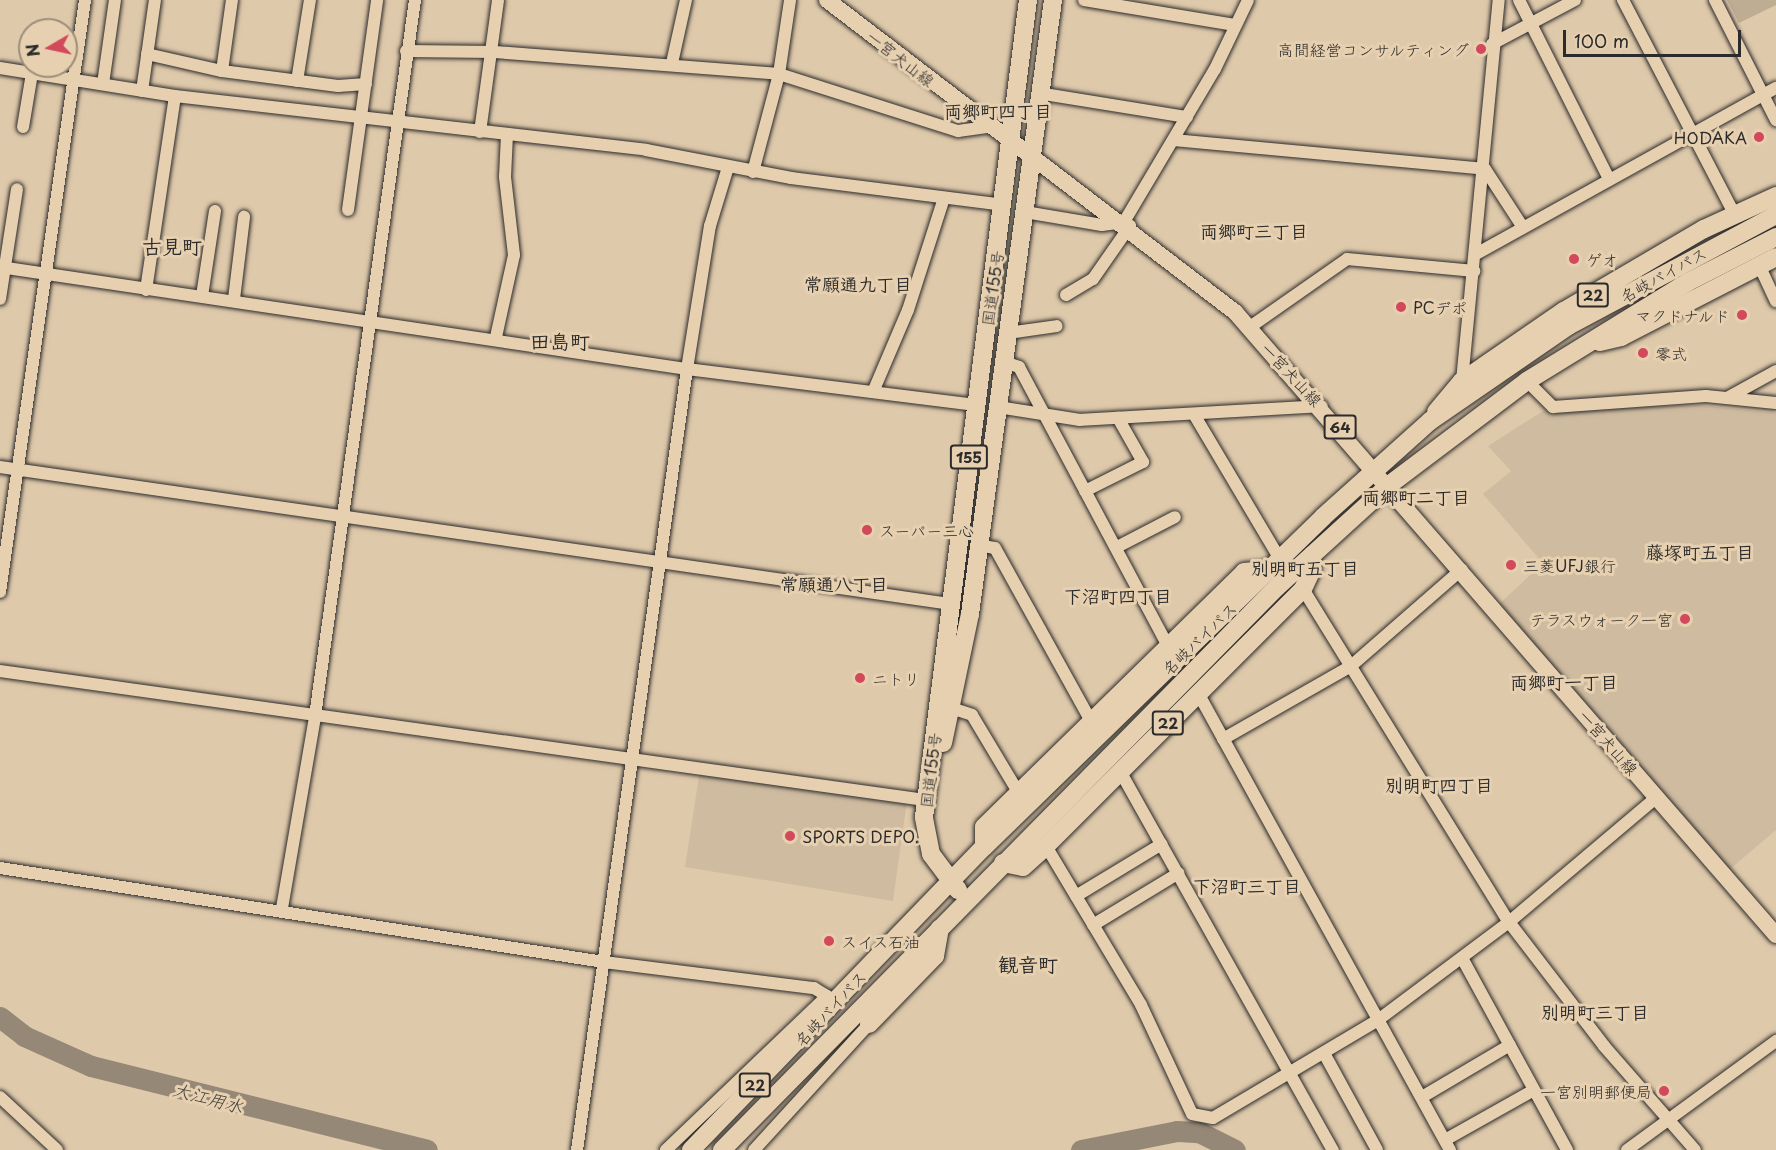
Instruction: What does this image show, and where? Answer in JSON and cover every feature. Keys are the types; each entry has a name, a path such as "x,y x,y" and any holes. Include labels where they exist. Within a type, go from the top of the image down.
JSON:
{"highway":[{"name":"国道155号","path":"969,898 929,849 925,800 1004,205 1028,0"},
{"name":"国道155号","path":"952,880 934,844 929,816 951,708 979,544 1032,160 1038,93 1053,0"},
{"name":"22","path":"1430,421 1462,381 1564,311 1704,229 1776,196"},
{"name":"名岐バイパス","path":"691,1150 819,1021 984,847 1274,564 1430,421 1568,326 1690,258 1776,215"},
{"path":"1690,258 1704,229"},
{"name":"名岐バイパス","path":"722,1150 1003,863 1312,555 1389,484 1527,381 1688,282 1776,237"},
{"name":"22","path":"1581,347 1621,337 1776,257"},
{"path":"1303,589 1312,555"},
{"path":"984,847 984,827 1018,792 1093,725 1168,646 1244,572 1274,564"},
{"name":"22","path":"1003,863 1023,867 1046,846 1303,589"},
{"path":"869,1024 935,956 940,928"},
{"name":"22","path":"827,996 848,989"}],"main road":[{"name":"一宮犬山線","path":"827,0 1011,145 1127,224 1250,327 1322,406 1776,935"}],"street":[{"path":"0,592 85,0"},
{"path":"103,84 116,0"},
{"path":"141,91 155,0"},
{"path":"222,71 232,0"},
{"path":"297,81 309,0"},
{"path":"348,210 377,0"},
{"path":"282,908 315,716 394,123 415,0"},
{"path":"480,132 495,52 498,0"},
{"path":"672,63 686,0"},
{"path":"753,172 779,74 790,0"},
{"path":"1084,0 1235,25"},
{"path":"1066,295 1093,279 1127,224 1187,117 1248,0"},
{"path":"1462,381 1485,169 1492,44 1499,0"},
{"path":"1519,0 1608,177"},
{"path":"1492,44 1575,0"},
{"path":"1623,0 1690,134 1735,216"},
{"path":"1715,0 1776,120"},
{"path":"406,51 495,52 672,63 779,74 958,130 987,127"},
{"path":"147,54 222,71 297,81 366,84"},
{"path":"0,68 18,71"},
{"path":"22,127 31,78"},
{"path":"63,78 175,96 361,119 646,150 753,172 1004,205"},
{"path":"1476,254 1608,177 1776,88"},
{"path":"1038,93 1187,117"},
{"path":"146,290 175,96"},
{"path":"496,337 514,255 505,177 507,135"},
{"path":"1174,140 1485,169"},
{"path":"577,1150 687,369 710,226 728,167"},
{"path":"1485,169 1522,226"},
{"path":"0,299 2,267 17,189"},
{"path":"873,392 908,310 945,198"},
{"path":"202,296 215,211"},
{"path":"1024,212 1102,225 1127,224"},
{"path":"234,299 244,217"},
{"path":"1250,327 1347,259 1474,271"},
{"path":"1759,265 1776,301"},
{"path":"2,267 146,290 234,299 369,318 687,369 976,405"},
{"path":"1008,333 1057,326"},
{"path":"1004,362 1019,367 1168,646"},
{"path":"1726,398 1776,371"},
{"path":"1527,381 1552,407 1726,398 1776,403"},
{"path":"998,407 1046,416 1118,418 1194,416 1322,406"},
{"path":"1194,416 1274,564"},
{"path":"1085,491 1143,462 1118,418"},
{"path":"0,467 341,515 658,566 951,604"},
{"path":"1117,547 1175,517"},
{"path":"979,544 995,548 1093,725"},
{"path":"1223,739 1351,666 1462,569"},
{"path":"1303,589 1509,922 1668,1120 1695,1150"},
{"path":"0,671 925,800"},
{"path":"1198,693 1448,1145 1534,1090"},
{"path":"951,708 972,715 1018,792"},
{"path":"1120,771 1332,1150"},
{"path":"1046,846 1141,1005 1192,1114 1213,1118 1289,1073 1325,1055 1378,1020 1509,922 1657,796"},
{"path":"1076,896 1162,844"},
{"path":"0,868 282,908 604,962 814,988 827,996 666,1150"},
{"path":"1093,925 1179,873"},
{"path":"1462,958 1567,1150"},
{"path":"754,1150 869,1024"},
{"path":"1635,1148 1668,1120 1776,1041"},
{"path":"1422,1097 1510,1045"},
{"path":"1325,1055 1377,1150"},
{"path":"0,1097 57,1150"}],"shaded area":[{"path":"1727,0 1776,0 1776,5 1739,23"},
{"name":"テラスウォーク一宮","path":"1698,405 1776,413 1776,830 1729,870 1496,607 1543,563 1483,494 1511,471 1488,446 1543,411"},
{"path":"700,770 907,800 893,901 685,867"}],"waterway":[{"name":"大江用水","path":"0,1017 24,1036 91,1066 427,1150"},
{"name":"大江用水","path":"1081,1150 1177,1131 1199,1132 1235,1150"}],"place":[{"name":"高間経営コンサルティング","path":"1481,49"},
{"name":"HODAKA","path":"1759,137"},
{"name":"ゲオ","path":"1574,259"},
{"name":"PCデポ","path":"1401,307"},
{"name":"マクドナルド","path":"1742,315"},
{"name":"零式","path":"1643,353"},
{"name":"スーパー三心","path":"867,530"},
{"name":"三菱UFJ銀行","path":"1511,565"},
{"name":"テラスウォーク一宮","path":"1685,619"},
{"name":"ニトリ","path":"860,678"},
{"name":"SPORTS DEPO.","path":"790,836"},
{"name":"スイス石油","path":"829,941"},
{"name":"一宮別明郵便局","path":"1664,1091"}],"district":[{"name":"両郷町四丁目","path":"998,111"},
{"name":"両郷町三丁目","path":"1254,231"},
{"name":"古見町","path":"172,246"},
{"name":"常願通九丁目","path":"858,284"},
{"name":"田島町","path":"560,341"},
{"name":"両郷町二丁目","path":"1416,497"},
{"name":"藤塚町五丁目","path":"1700,552"},
{"name":"別明町五丁目","path":"1305,568"},
{"name":"常願通八丁目","path":"834,584"},
{"name":"下沼町四丁目","path":"1118,596"},
{"name":"両郷町一丁目","path":"1564,682"},
{"name":"別明町四丁目","path":"1439,785"},
{"name":"下沼町三丁目","path":"1247,886"},
{"name":"観音町","path":"1028,964"},
{"name":"別明町三丁目","path":"1595,1012"}]}
